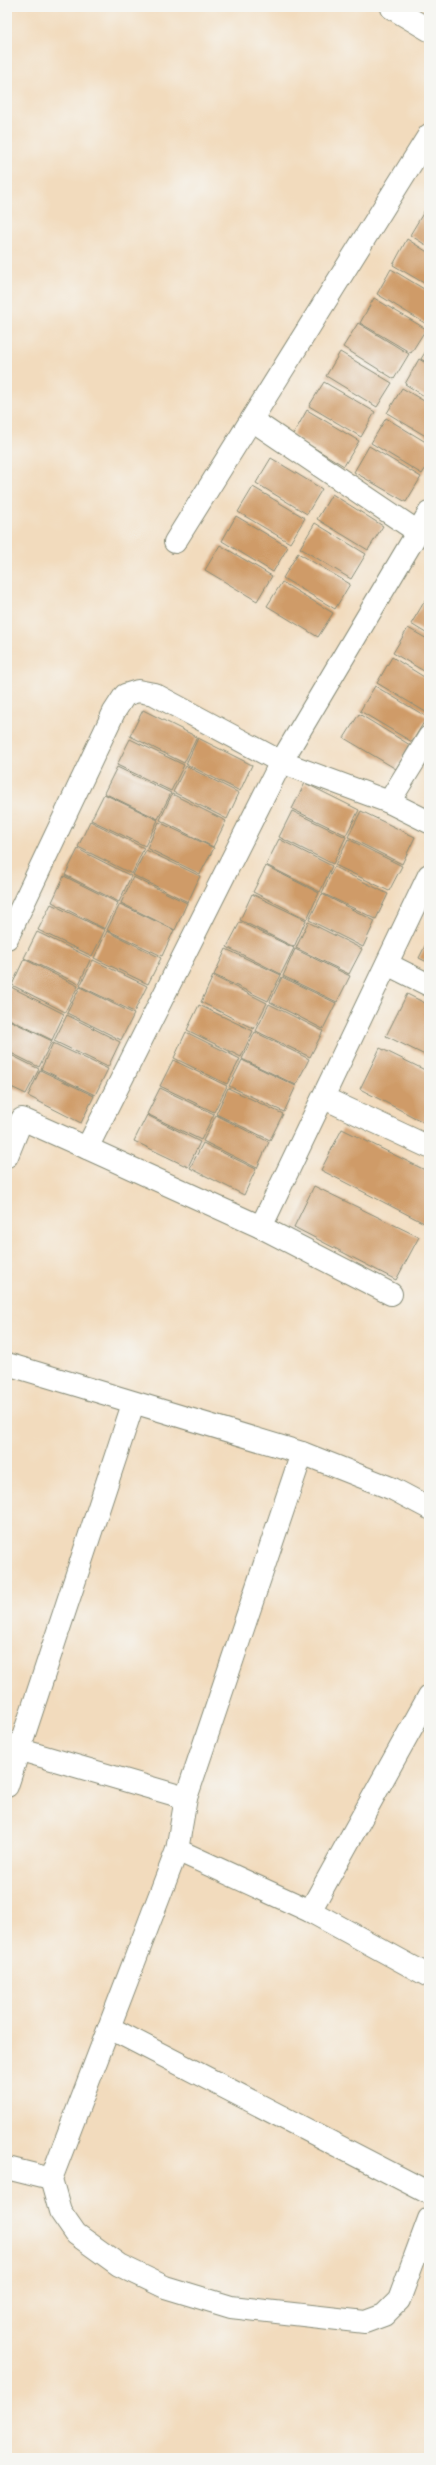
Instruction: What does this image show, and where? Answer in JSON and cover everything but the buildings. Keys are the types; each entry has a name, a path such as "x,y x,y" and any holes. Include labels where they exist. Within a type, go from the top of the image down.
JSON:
{"street":[{"path":"392,8 429,30"},
{"path":"175,542 429,136"},
{"path":"252,420 418,532"},
{"path":"87,1148 281,762 429,513"},
{"path":"7,938 110,719 125,695 138,691 154,694 281,762 389,802 429,822"},
{"path":"389,802 429,736"},
{"path":"261,1227 324,1098 429,875"},
{"path":"387,964 429,985"},
{"path":"324,1098 429,1147"},
{"path":"7,1156 14,1115 261,1227 391,1294"},
{"path":"7,1364 133,1404 302,1454 393,1489 429,1508"},
{"path":"7,1786 14,1748 133,1404"},
{"path":"302,1454 186,1798 177,1850 51,2179 60,2211 76,2234 119,2265 165,2287 232,2307 365,2322 384,2315 399,2300 429,2218"},
{"path":"310,1911 429,1696"},
{"path":"14,1748 186,1798"},
{"path":"177,1850 310,1911 429,1976"},
{"path":"110,2028 429,2193"},
{"path":"7,2168 51,2179"}]}
